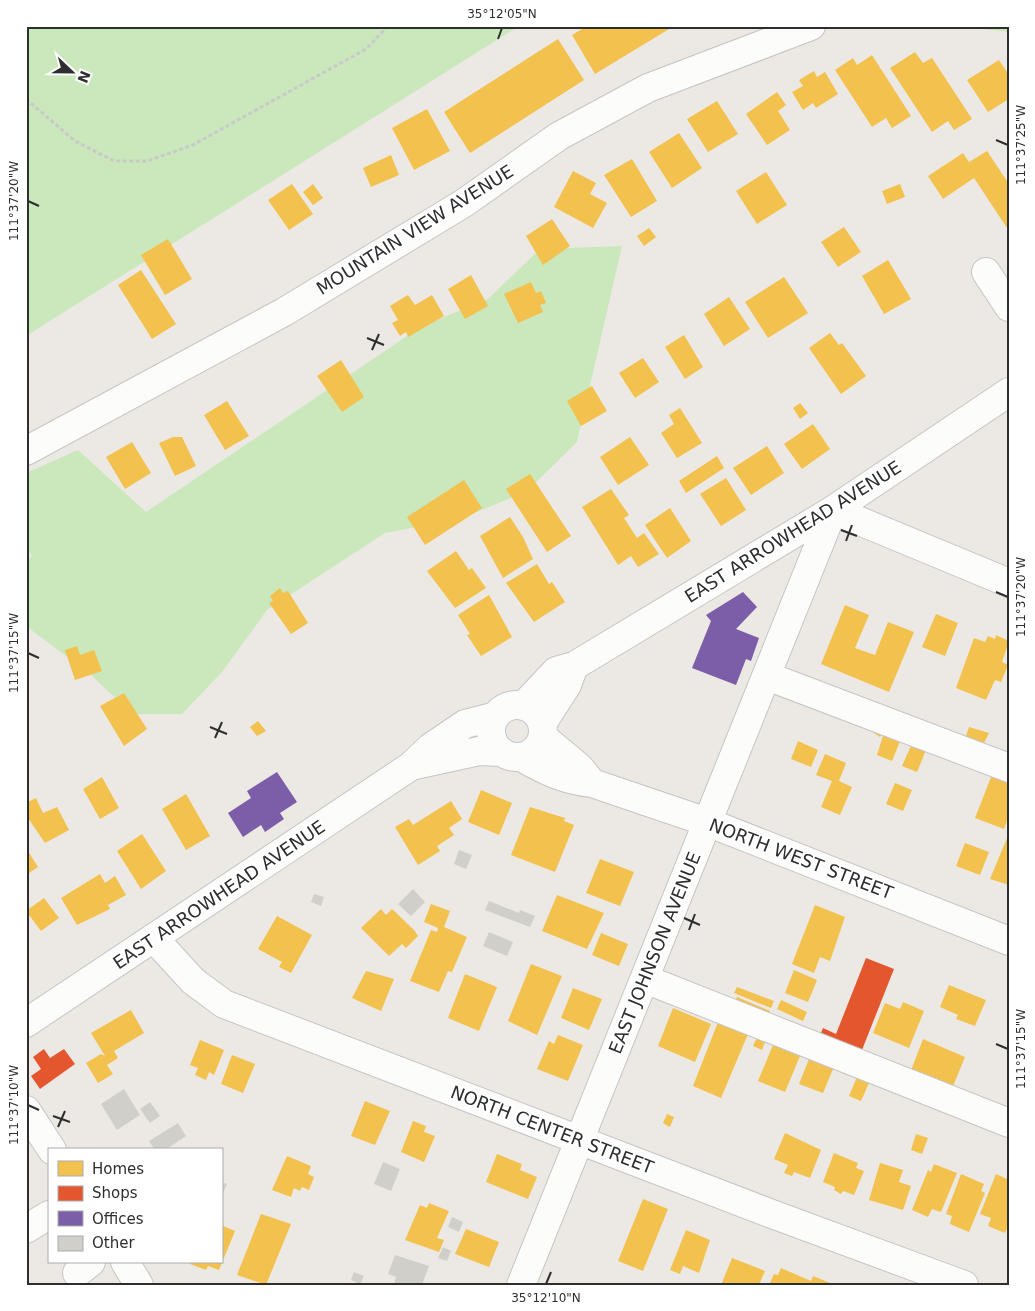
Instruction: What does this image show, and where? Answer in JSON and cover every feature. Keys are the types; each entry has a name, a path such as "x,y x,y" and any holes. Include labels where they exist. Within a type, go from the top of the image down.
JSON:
{"street":[{"name":"MOUNTAIN VIEW AVENUE","path":"26,451 284,312 464,203 560,136 648,88 811,26"},
{"path":"986,272 1009,308"},
{"name":"EAST ARROWHEAD AVENUE","path":"536,722 567,685 574,666 833,510 1009,392"},
{"path":"833,510 1009,583"},
{"name":"EAST JOHNSON AVENUE","path":"521,1285 833,510"},
{"path":"767,676 1009,768"},
{"path":"513,705 536,722 535,750 511,755 495,745 492,725 496,716 504,709 513,705"},
{"name":"EAST ARROWHEAD AVENUE","path":"26,1023 411,766 431,747 465,724 496,716"},
{"name":"NORTH WEST STREET","path":"536,722 592,783"},
{"name":"EAST ARROWHEAD AVENUE","path":"411,766 479,751 511,755"},
{"name":"NORTH WEST STREET","path":"511,755 548,773 572,781 592,783 707,822 1009,941"},
{"name":"NORTH CENTER STREET","path":"160,945 193,981 224,1004 579,1141 964,1285"},
{"path":"645,978 1009,1123"},
{"path":"26,1110 51,1148"},
{"path":"26,1230 48,1216"},
{"path":"126,1264 138,1285"}],"path":[{"path":"26,99 75,141 114,162 147,161 193,145 210,136 366,48 388,26"}],"green space":[{"path":"26,26 519,26 26,336"},
{"path":"953,26 1009,26 1009,32"},
{"path":"622,246 577,442 526,492 459,519 385,533 267,610 222,672 182,714 132,714 90,674 26,626 26,559 32,557 26,545 26,473 78,450 146,512 422,326 488,299 540,249"}],"building: Homes":[{"path":"587,26 674,26 595,74 572,35"},
{"path":"558,39 584,80 470,153 444,112"},
{"path":"915,52 923,63 932,58 972,119 954,130 948,121 932,132 890,68"},
{"path":"872,55 911,116 892,128 886,118 872,127 835,70 853,58 857,65"},
{"path":"999,60 1009,75 1009,99 988,112 967,80"},
{"path":"814,71 817,77 825,72 838,94 816,108 813,103 803,110 792,92 803,86 799,80"},
{"path":"777,92 786,105 778,111 790,130 767,145 746,114"},
{"path":"717,101 738,134 708,152 687,119"},
{"path":"427,109 450,151 414,170 392,128"},
{"path":"679,133 702,168 672,188 649,152"},
{"path":"987,151 1009,184 1009,231 974,178 943,199 928,176 963,153 969,162"},
{"path":"391,155 399,175 371,187 363,168"},
{"path":"632,159 657,201 631,217 604,175"},
{"path":"573,171 596,183 590,194 607,203 593,228 554,207"},
{"path":"766,172 787,205 757,224 736,191"},
{"path":"292,184 313,214 289,230 268,200"},
{"path":"313,184 323,198 313,205 303,192"},
{"path":"900,184 905,197 887,204 882,191"},
{"path":"552,219 570,246 543,265 526,236"},
{"path":"844,227 861,252 838,267 821,242"},
{"path":"649,228 656,237 644,246 637,236"},
{"path":"168,239 192,279 165,295 141,255"},
{"path":"888,260 911,299 884,314 862,276"},
{"path":"141,270 176,324 152,339 118,285"},
{"path":"471,275 488,306 465,319 448,289"},
{"path":"784,277 808,313 768,338 745,302"},
{"path":"531,282 536,293 541,291 546,303 540,305 543,312 518,323 504,294"},
{"path":"408,295 415,305 432,295 444,316 408,337 406,332 400,336 392,323 398,320 390,306"},
{"path":"729,297 750,329 724,346 704,314"},
{"path":"830,333 839,345 842,343 866,376 841,394 809,348"},
{"path":"684,335 703,367 685,379 665,347"},
{"path":"643,358 659,382 635,398 619,373"},
{"path":"341,360 364,397 342,412 317,376"},
{"path":"592,386 607,411 581,426 567,401"},
{"path":"227,401 249,436 225,450 204,415"},
{"path":"800,403 808,413 800,419 793,408"},
{"path":"680,408 702,443 677,458 661,433 674,424 669,415"},
{"path":"813,424 830,449 802,469 784,444"},
{"path":"173,437 182,437 196,466 175,476 159,443"},
{"path":"630,437 649,465 618,485 600,457"},
{"path":"132,442 151,473 125,489 106,457"},
{"path":"767,446 784,473 751,495 733,468"},
{"path":"717,456 724,468 686,493 679,481"},
{"path":"530,474 571,536 547,552 506,489"},
{"path":"726,478 746,510 721,526 700,494"},
{"path":"464,480 482,508 425,545 407,517"},
{"path":"611,489 629,515 624,518 637,538 644,533 659,554 638,567 631,556 618,565 582,507"},
{"path":"670,508 691,541 667,558 645,525"},
{"path":"510,517 523,537 533,559 503,578 480,536"},
{"path":"456,551 469,570 472,568 486,588 455,608 427,571"},
{"path":"537,564 549,584 552,582 565,602 534,622 506,583"},
{"path":"280,588 283,593 288,591 308,623 291,634 269,603 273,601 270,596"},
{"path":"489,595 512,637 481,656 467,635 470,634 458,615"},
{"path":"845,605 869,615 855,648 875,655 888,622 914,632 889,692 821,664"},
{"path":"936,614 958,623 945,656 922,647"},
{"path":"996,635 1009,641 1002,662 1008,665 1001,682 995,680 986,700 956,688 974,638 985,642 988,636 995,639"},
{"path":"77,646 80,655 94,650 102,671 75,680 65,650"},
{"path":"124,693 147,729 124,746 100,706"},
{"path":"258,721 266,731 257,736 250,727"},
{"path":"879,725 903,734 892,761 877,755 885,729 880,737 874,733"},
{"path":"969,727 989,733 983,745 965,739"},
{"path":"914,739 928,745 917,772 902,766"},
{"path":"798,741 818,750 811,767 791,759"},
{"path":"825,754 846,763 839,781 852,787 840,815 821,807 832,781 816,775"},
{"path":"993,772 1009,779 1009,815 1004,829 975,818"},
{"path":"102,777 119,808 100,819 83,789"},
{"path":"895,783 912,790 903,811 886,804"},
{"path":"481,790 512,803 499,835 468,822"},
{"path":"186,794 210,836 186,850 162,809"},
{"path":"36,798 43,813 57,807 69,830 45,843 26,815 26,803"},
{"path":"451,801 462,819 449,828 454,835 437,846 440,851 418,865 395,827 409,819 413,825"},
{"path":"530,807 565,818 564,821 574,825 555,872 511,855"},
{"path":"142,834 166,871 141,889 117,851"},
{"path":"1007,838 1009,838 1009,885 990,879"},
{"path":"965,843 989,852 980,875 956,866"},
{"path":"26,848 38,867 26,875"},
{"path":"600,859 634,872 620,906 586,893"},
{"path":"100,874 105,883 115,876 126,895 108,905 110,909 77,925 61,898"},
{"path":"557,895 604,913 587,949 542,931"},
{"path":"44,898 59,918 41,931 26,911"},
{"path":"431,904 450,911 444,927 467,937 452,972 448,971 439,992 410,981 431,930 437,932 438,928 424,922"},
{"path":"815,905 845,917 830,961 820,957 814,973 792,964"},
{"path":"381,909 386,915 392,909 418,936 406,948 402,944 389,956 361,928"},
{"path":"277,916 312,935 291,973 279,967 282,962 258,949"},
{"path":"601,933 628,944 619,966 592,955"},
{"path":"531,964 562,976 537,1035 508,1021"},
{"path":"794,970 817,980 808,1002 785,993"},
{"path":"366,971 394,979 381,1011 352,998"},
{"path":"465,974 497,987 479,1031 448,1018"},
{"path":"949,985 986,1000 975,1026 956,1019 958,1015 940,1007"},
{"path":"737,987 774,1001 771,1008 734,993"},
{"path":"573,988 602,999 589,1030 561,1018"},
{"path":"737,997 770,1011 767,1018 734,1004"},
{"path":"781,1000 807,1012 803,1021 777,1009"},
{"path":"903,1002 924,1011 909,1048 873,1033 885,1003 900,1009"},
{"path":"673,1008 711,1024 695,1062 658,1046"},
{"path":"131,1010 144,1033 114,1051 118,1058 107,1065 113,1074 98,1083 86,1063 101,1054 105,1056 91,1033"},
{"path":"718,1022 748,1034 721,1098 693,1086"},
{"path":"759,1033 767,1037 762,1050 753,1046"},
{"path":"558,1035 583,1045 568,1081 537,1069 549,1041 554,1044"},
{"path":"923,1039 965,1057 951,1091 910,1073"},
{"path":"200,1040 224,1050 214,1075 209,1072 206,1080 195,1075 198,1068 190,1065"},
{"path":"773,1045 800,1056 785,1092 758,1081"},
{"path":"232,1055 255,1064 243,1093 221,1084"},
{"path":"809,1059 833,1069 823,1093 799,1084"},
{"path":"857,1077 869,1083 861,1101 849,1096"},
{"path":"365,1101 390,1111 375,1145 351,1136"},
{"path":"667,1114 674,1117 670,1127 663,1123"},
{"path":"413,1121 426,1126 424,1132 435,1136 424,1162 401,1152"},
{"path":"785,1133 821,1150 810,1178 794,1172 792,1176 784,1173 788,1165 774,1159"},
{"path":"916,1134 928,1138 922,1154 911,1150"},
{"path":"834,1153 858,1163 856,1168 864,1171 854,1195 843,1191 841,1194 834,1190 835,1187 823,1182"},
{"path":"497,1154 522,1164 520,1170 537,1177 528,1199 486,1182"},
{"path":"287,1156 311,1166 308,1174 314,1177 309,1190 302,1187 300,1191 294,1188 291,1197 272,1190"},
{"path":"880,1163 903,1170 899,1182 911,1186 903,1210 869,1200"},
{"path":"934,1164 957,1173 941,1212 932,1209 928,1217 912,1210 928,1170 931,1172"},
{"path":"961,1174 984,1184 981,1191 985,1193 969,1232 950,1224 952,1216 946,1214"},
{"path":"996,1174 1009,1180 1009,1224 1005,1233 988,1226 991,1218 980,1214"},
{"path":"643,1199 668,1209 643,1271 618,1261"},
{"path":"429,1203 449,1211 437,1238 444,1240 439,1252 405,1240 420,1205 427,1208"},
{"path":"261,1214 291,1224 266,1285 237,1275"},
{"path":"222,1225 235,1231 222,1263"},
{"path":"466,1229 499,1242 489,1267 455,1254"},
{"path":"686,1230 710,1240 699,1273 683,1266 680,1274 670,1270"},
{"path":"732,1258 765,1271 759,1285 721,1285"},
{"path":"190,1264 221,1264 219,1270 208,1266 206,1270"},
{"path":"781,1268 811,1281 813,1276 830,1283 830,1285 769,1285 774,1274 778,1275"}],"building: Shops":[{"path":"866,958 894,969 860,1055 819,1038 823,1028 836,1034"},
{"path":"44,1049 50,1058 64,1049 75,1064 40,1089 31,1076 41,1069 33,1057"}],"building: Offices":[{"path":"743,592 757,607 736,629 759,638 751,661 746,659 736,685 692,668 711,621 706,615"},
{"path":"277,772 297,802 280,813 284,819 265,832 261,825 243,837 228,813 251,798 247,791"}],"building: Other":[{"path":"459,850 472,855 466,869 454,864"},
{"path":"413,889 425,902 411,916 398,904"},
{"path":"314,894 324,897 321,906 311,902"},
{"path":"489,901 519,913 520,910 535,916 530,927 485,910"},
{"path":"489,932 513,942 507,956 483,946"},
{"path":"124,1089 140,1115 117,1130 101,1104"},
{"path":"150,1102 160,1116 150,1123 140,1109"},
{"path":"178,1123 186,1136 168,1148 154,1148 149,1141"},
{"path":"383,1162 400,1169 391,1191 374,1184"},
{"path":"222,1182 227,1184 222,1196"},
{"path":"452,1217 463,1222 459,1232 448,1227"},
{"path":"443,1247 451,1251 447,1261 438,1258"},
{"path":"395,1255 429,1266 422,1285 394,1284 396,1277 388,1274"},
{"path":"354,1272 364,1276 360,1284 351,1280"}]}
